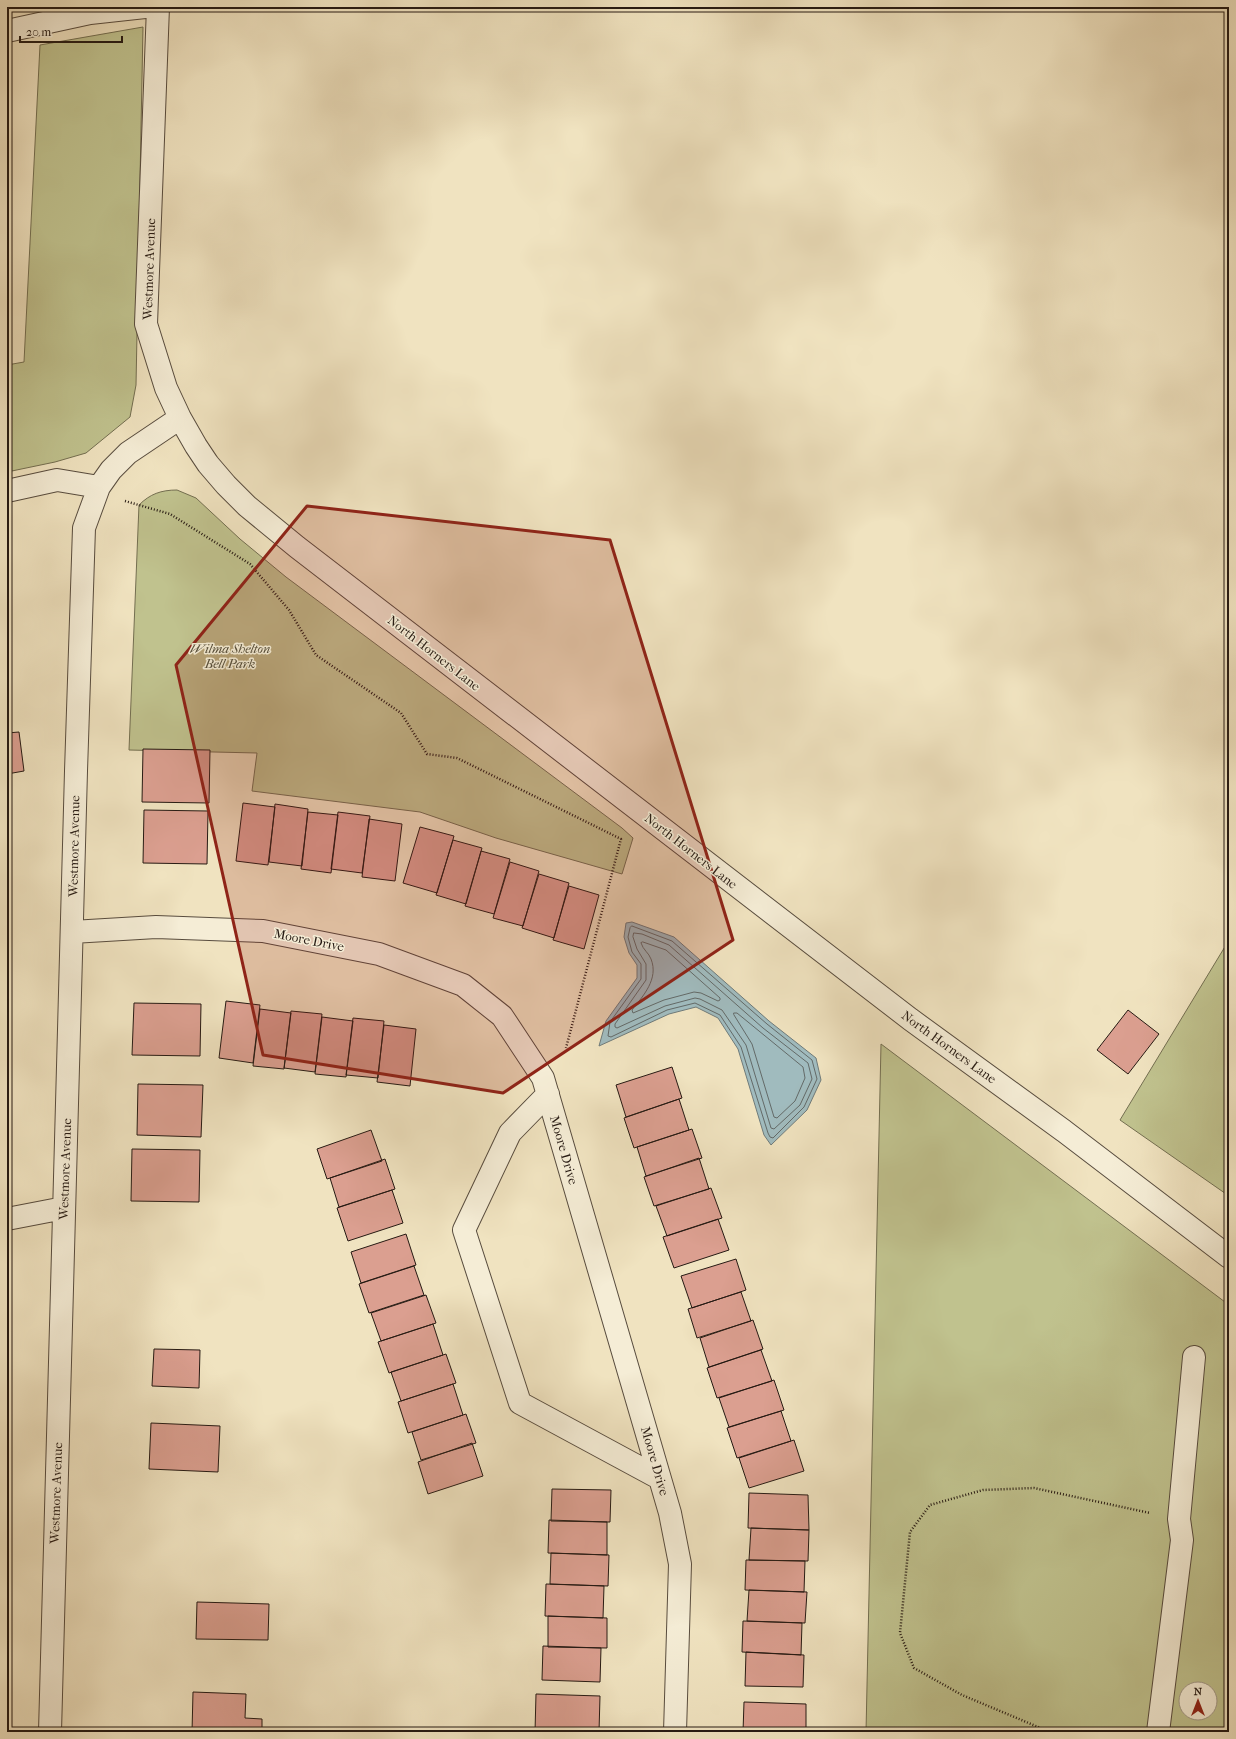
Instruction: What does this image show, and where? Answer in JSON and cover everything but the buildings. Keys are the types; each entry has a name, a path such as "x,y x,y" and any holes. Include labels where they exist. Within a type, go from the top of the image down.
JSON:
{"street":[{"path":"7,31 90,14 145,7"},
{"name":"Westmore Avenue","path":"50,1732 84,528 98,487 111,470 128,453 180,418 166,388 146,324 158,7"},
{"name":"North Horners Lane","path":"180,418 204,458 226,485 247,506 296,547 892,1005 1064,1131 1229,1256"},
{"path":"7,491 57,480 98,487"},
{"name":"Moore Drive","path":"72,932 156,927 263,931 379,954 463,985 502,1016 544,1078 670,1512 680,1564 675,1732"},
{"path":"548,1094 510,1133 464,1230 520,1403 659,1478"},
{"path":"7,1219 64,1208"},
{"path":"1158,1732 1182,1540 1179,1519 1194,1358"}],"path":[{"path":"98,487 122,500 170,514 250,564 289,610 316,655 402,713 427,754 457,758 621,839 566,1048"},
{"path":"1050,1732 962,1695 914,1668 900,1633 910,1532 930,1505 983,1490 1034,1488 1179,1519"}],"highlighted area":[{"path":"307,506 610,540 733,940 503,1093 263,1055 176,665"}],"green space":[{"path":"143,27 136,385 130,417 86,453 55,462 7,472 7,365 24,362 40,45"},
{"name":"Wilma Shelton Bell Park","path":"177,490 196,498 240,539 286,577 622,828 633,838 622,874 496,838 420,812 252,791 257,753 129,750 139,505 156,493"},
{"path":"1229,940 1229,1196 1120,1120"},
{"path":"881,1044 1229,1305 1229,1732 866,1732"}],"water":[{"path":"632,922 674,937 769,1021 816,1058 821,1080 807,1110 771,1145 764,1135 738,1049 718,1018 696,1007 669,1014 599,1046 606,1021 637,978 637,965 629,953 624,937 626,923"}]}
